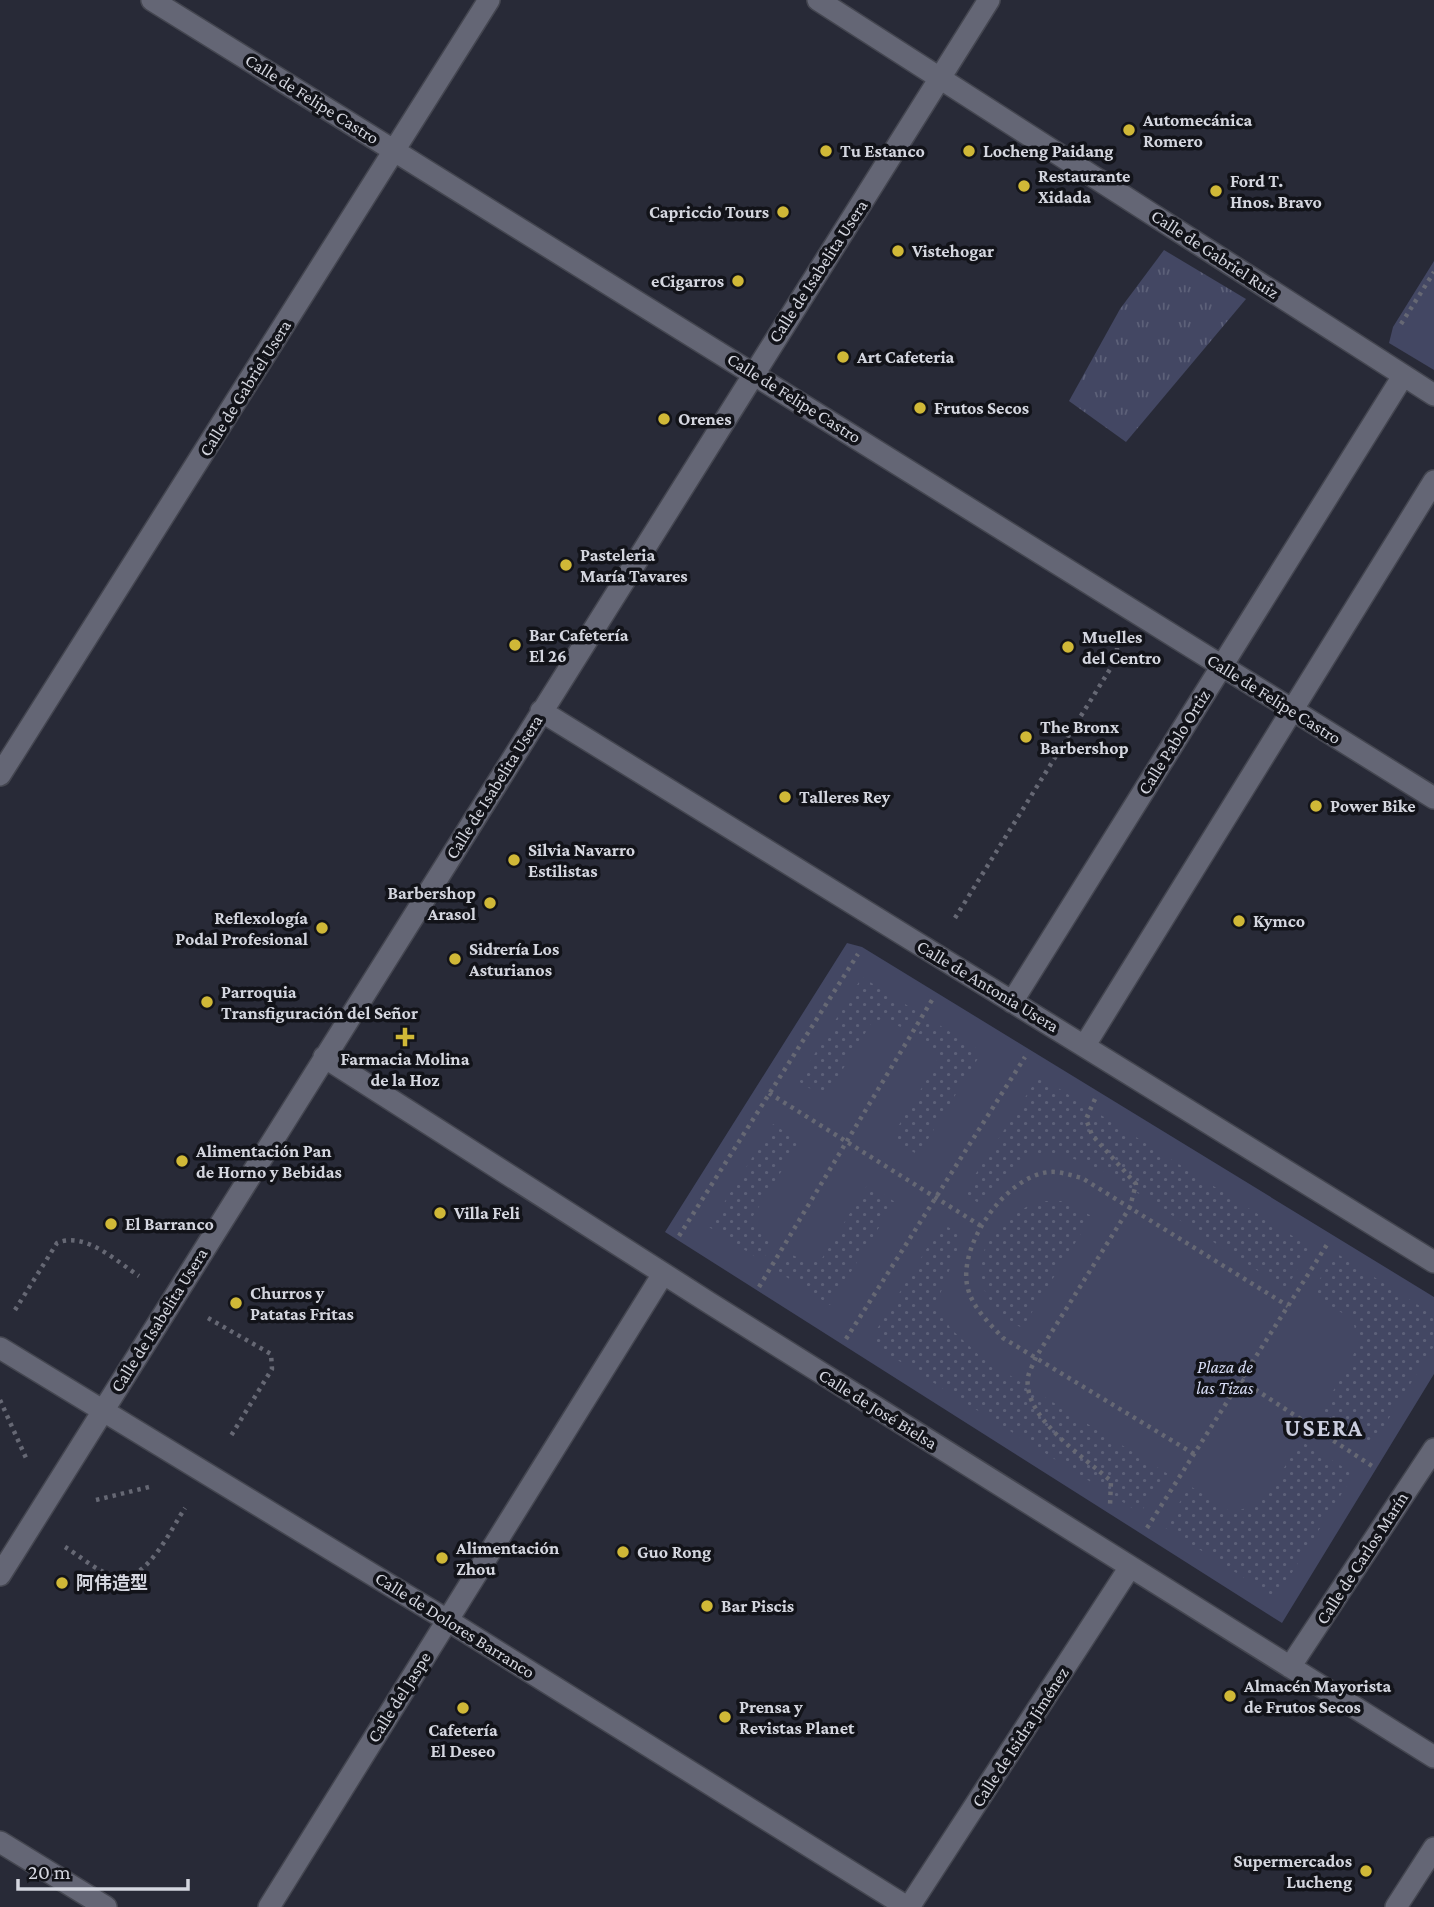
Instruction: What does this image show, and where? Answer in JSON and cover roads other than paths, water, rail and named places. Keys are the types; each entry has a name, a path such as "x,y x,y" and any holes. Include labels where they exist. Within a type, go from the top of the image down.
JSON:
{"street":[{"name":"Calle de Felipe Castro","path":"152,0 1434,798"},
{"name":"Calle de Gabriel Usera","path":"0,775 489,0"},
{"name":"Calle de Gabriel Ruiz","path":"818,0 1434,395"},
{"name":"Calle de Isabelita Usera","path":"0,1575 989,0"},
{"name":"Calle Pablo Ortiz","path":"1012,1002 1403,376"},
{"path":"1085,1045 1434,481"},
{"name":"Calle de Antonia Usera","path":"541,711 1434,1262"},
{"name":"Calle de José Bielsa","path":"324,1057 1434,1757"},
{"name":"Calle del Jaspe","path":"269,1907 663,1273"},
{"name":"Calle de Dolores Barranco","path":"0,1348 447,1620 908,1907"},
{"name":"Calle de Carlos Marín","path":"1290,1667 1434,1449"},
{"name":"Calle de Isidra Jiménez","path":"908,1907 1130,1567"},
{"path":"0,1842 106,1907"},
{"path":"1396,1907 1434,1848"}],"place":[{"name":"Automecánica Romero","path":"1129,130"},
{"name":"Tu Estanco","path":"826,151"},
{"name":"Locheng Paidang","path":"969,151"},
{"name":"Restaurante Xidada","path":"1024,186"},
{"name":"Ford T. Hnos. Bravo","path":"1216,191"},
{"name":"Capriccio Tours","path":"783,212"},
{"name":"Vistehogar","path":"898,251"},
{"name":"eCigarros","path":"738,281"},
{"name":"Art Cafeteria","path":"843,357"},
{"name":"Frutos Secos","path":"920,408"},
{"name":"Orenes","path":"664,419"},
{"name":"Pasteleria María Tavares","path":"566,565"},
{"name":"Bar Cafetería El 26","path":"515,645"},
{"name":"Muelles del Centro","path":"1068,647"},
{"name":"The Bronx Barbershop","path":"1026,737"},
{"name":"Talleres Rey","path":"785,797"},
{"name":"Power Bike","path":"1316,806"},
{"name":"Silvia Navarro Estilistas","path":"514,860"},
{"name":"Barbershop Arasol","path":"490,903"},
{"name":"Kymco","path":"1239,921"},
{"name":"Reflexología Podal Profesional","path":"322,928"},
{"name":"Sidrería Los Asturianos","path":"455,959"},
{"name":"Parroquia Transfiguración del Señor","path":"207,1002"},
{"name":"Farmacia Molina de la Hoz","path":"405,1037"},
{"name":"Alimentación Pan de Horno y Bebidas","path":"182,1161"},
{"name":"Villa Feli","path":"440,1213"},
{"name":"El Barranco","path":"111,1224"},
{"name":"Churros y Patatas Fritas","path":"236,1303"},
{"name":"Guo Rong","path":"623,1552"},
{"name":"Alimentación Zhou","path":"442,1558"},
{"name":"阿伟造型","path":"62,1583"},
{"name":"Bar Piscis","path":"707,1606"},
{"name":"Almacén Mayorista de Frutos Secos","path":"1230,1696"},
{"name":"Cafetería El Deseo","path":"463,1708"},
{"name":"Prensa y Revistas Planet","path":"725,1717"},
{"name":"Supermercados Lucheng","path":"1366,1871"}],"district":[{"name":"USERA","path":"1324,1427"}],"park label":[{"name":"Plaza de las Tizas","path":"1225,1377"}]}
